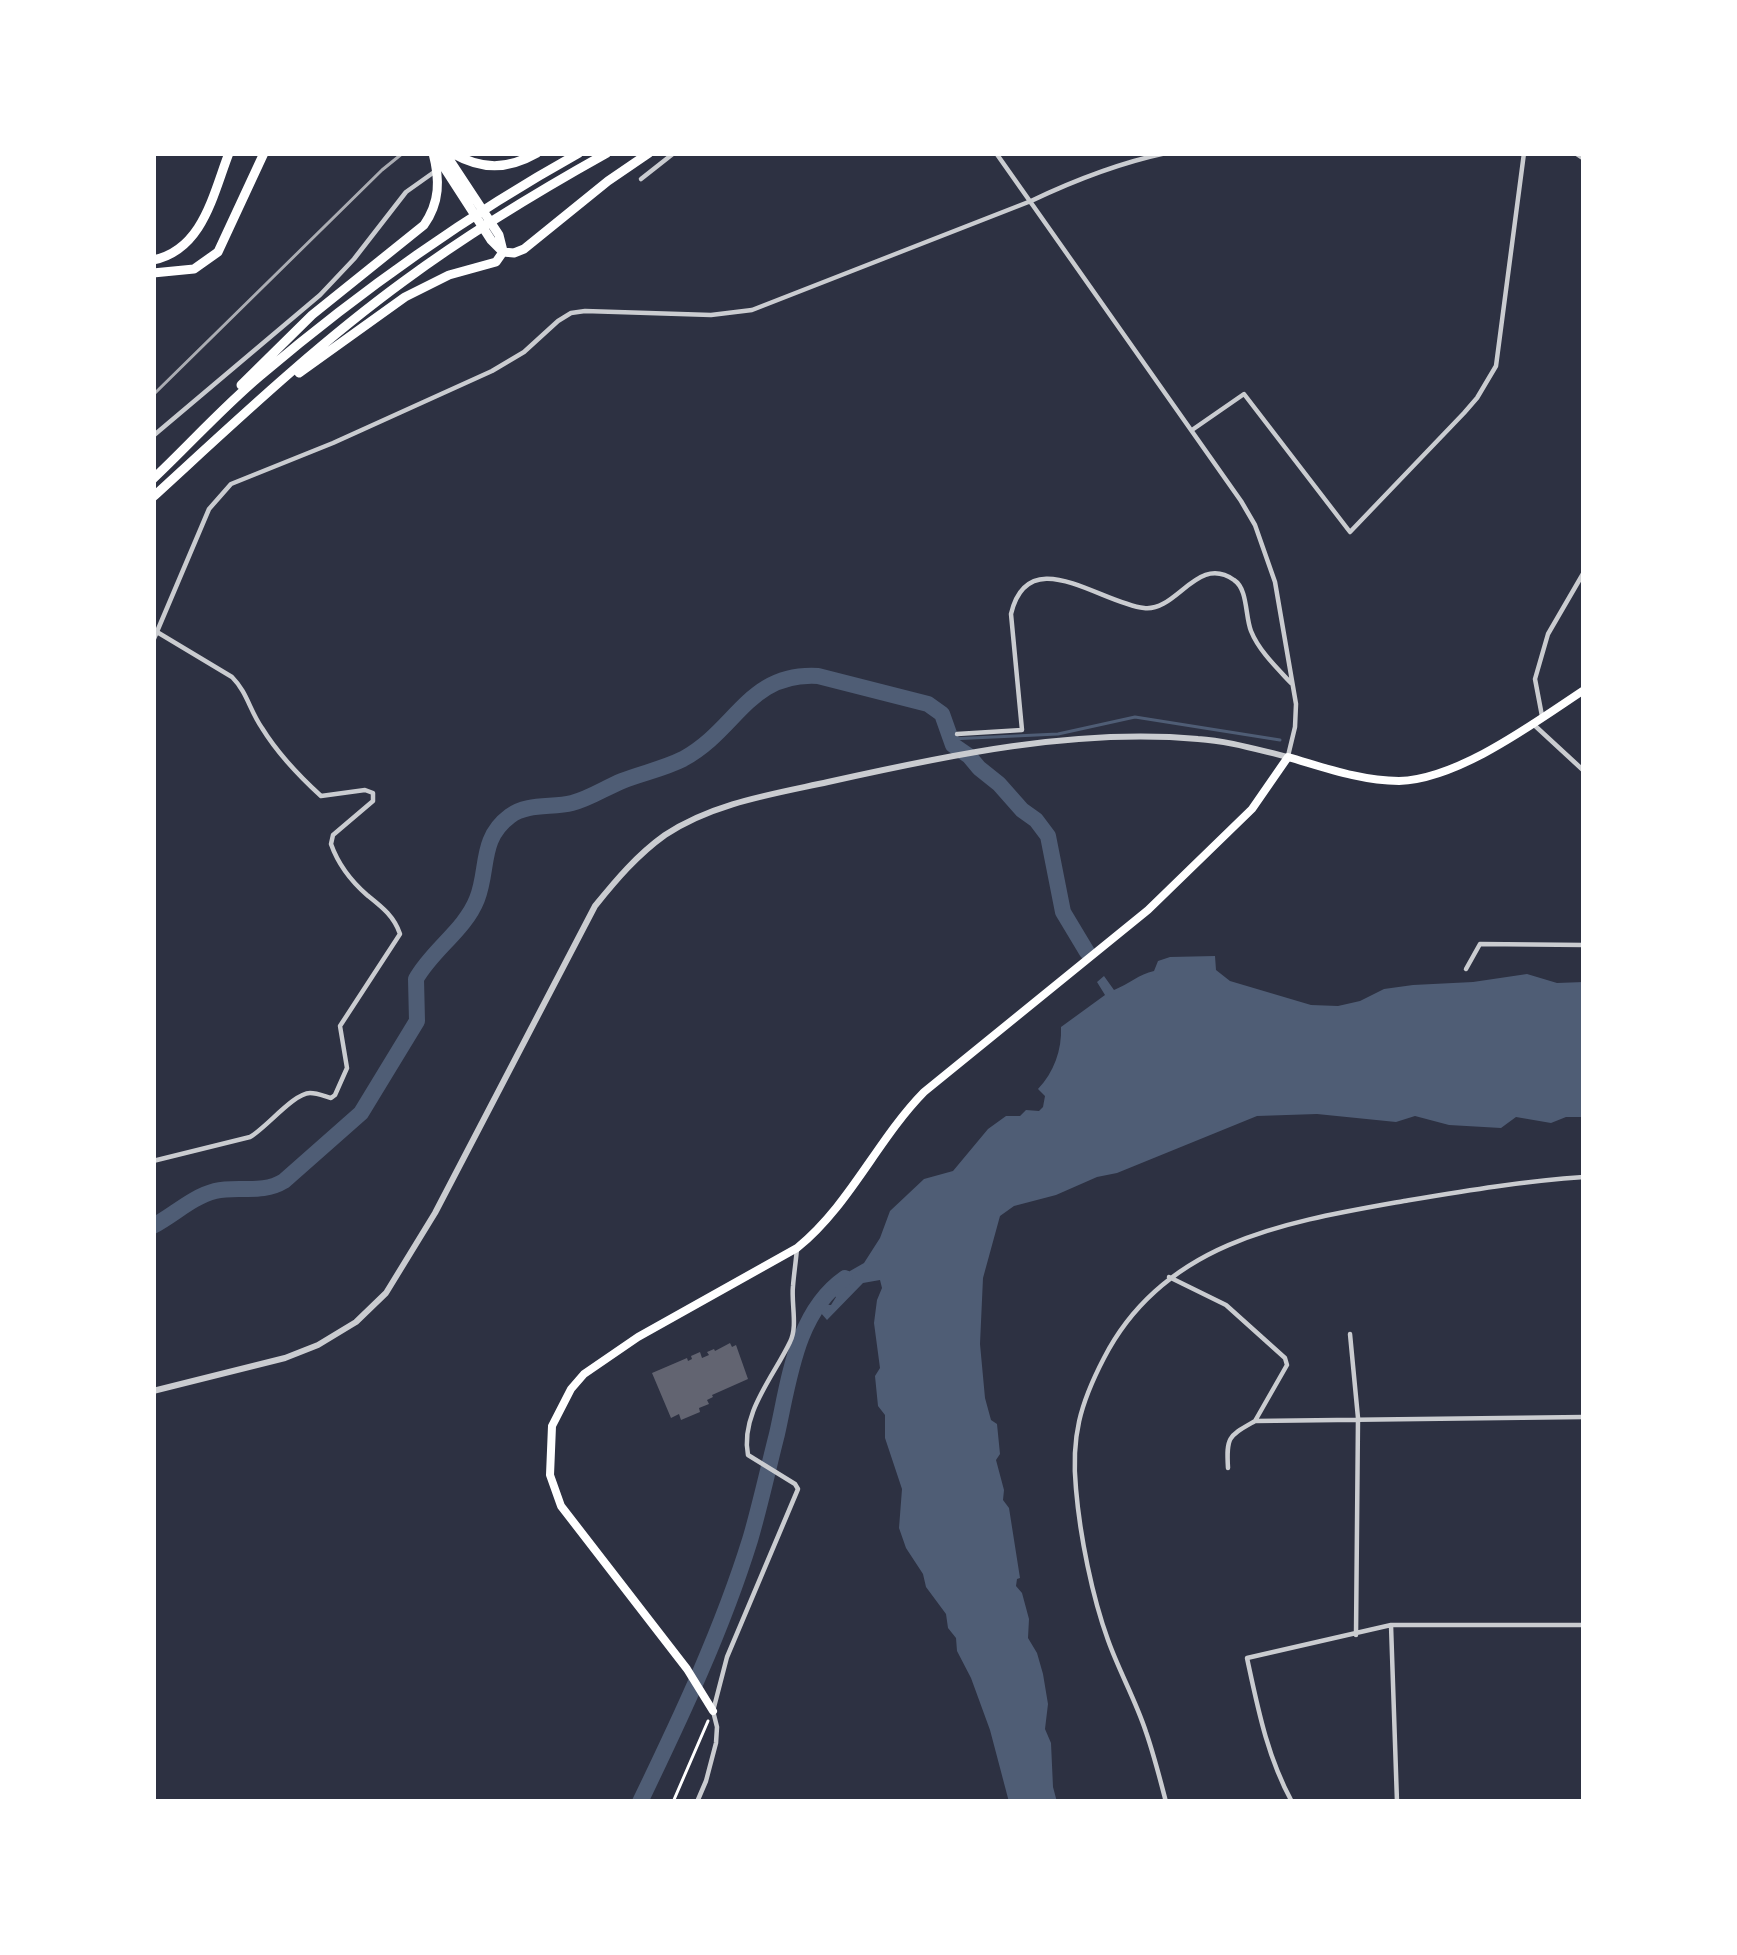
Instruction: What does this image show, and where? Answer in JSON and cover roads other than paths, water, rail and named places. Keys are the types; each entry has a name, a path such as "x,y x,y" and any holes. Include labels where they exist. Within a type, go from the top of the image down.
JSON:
{"highway":[{"path":"153,260 181,248 196,233 229,153"},
{"path":"153,272 194,269 218,252 264,153"},
{"path":"434,153 503,252"},
{"path":"153,479 312,315 424,225 448,175 449,153 478,165 503,166 538,153"},
{"path":"197,433 259,377 394,271 579,153"},
{"path":"153,497 267,392 400,283 607,153"},
{"path":"503,252 524,249 649,153"},
{"path":"267,392 405,297 449,275 496,262 503,252"}],"main road":[{"path":"713,1711 687,1669 561,1506 550,1475 552,1426 571,1390 599,1361 818,1232 902,1115 924,1092 1148,910 1252,809 1288,757 1367,778 1401,781 1436,774 1463,764 1584,690"}],"street":[{"path":"640,179 674,153"},
{"path":"155,1390 318,1346 356,1322 386,1293 435,1213 595,906 628,865 666,834 743,801 916,762 1025,745 1172,737 1288,757 1296,704 1275,582 1255,525 996,153"},
{"path":"153,641 209,509 231,484 492,371 524,352 571,313 711,315 752,310 1117,165 1166,153"},
{"path":"1191,430 1244,394 1350,532 1477,398 1496,366 1524,153"},
{"path":"1575,153 1584,160"},
{"path":"153,436 320,295 406,192 465,157"},
{"path":"1542,717 1535,679 1548,634 1584,572"},
{"path":"957,734 1022,730 1011,614 1023,586 1038,580 1064,580 1112,602 1152,609 1198,578 1220,574 1234,579 1242,588 1252,633 1292,683"},
{"path":"153,1161 250,1137 308,1092 335,1095 347,1068 340,1026 400,934 390,914 343,869 331,844 333,835 373,802 373,793 320,796 259,724 242,687 157,632"},
{"path":"1532,723 1584,771"},
{"path":"1466,968 1480,944 1584,945"},
{"path":"1166,1802 1146,1732 1106,1636 1076,1494 1076,1427 1087,1391 1128,1319 1169,1277 1191,1262 1294,1224 1485,1187 1584,1177"},
{"path":"697,1802 716,1743 713,1711 727,1657 795,1495 796,1484 748,1455 746,1443 751,1419 793,1339 797,1248"},
{"path":"1169,1277 1226,1305 1286,1358 1287,1365 1255,1421"},
{"path":"1350,1334 1358,1418 1356,1635"},
{"path":"1228,1468 1231,1435 1255,1421 1584,1417"},
{"path":"1391,1624 1397,1802"},
{"path":"1292,1802 1263,1736 1247,1658 1391,1624 1584,1625"}],"water":[{"path":"1215,956 1216,970 1230,981 1311,1005 1338,1006 1384,989 1527,974 1557,983 1584,982 1584,1117 1551,1123 1516,1117 1501,1128 1449,1125 1415,1116 1396,1122 1317,1114 1257,1116 1117,1173 1014,1206 1000,1216 983,1278 980,1344 985,1398 991,1420 997,1424 1000,1454 996,1460 1003,1500 1009,1508 1020,1578 1016,1586 1029,1619 1028,1638 1043,1674 1048,1704 1045,1729 1051,1743 1057,1802 1009,1802 990,1730 956,1638 899,1528 902,1489 885,1438 885,1415 878,1406 875,1376 880,1368 874,1323 880,1280 863,1283 827,1320 813,1304 831,1305 836,1297 829,1291 864,1263 890,1211 924,1179 953,1171 988,1129 1006,1116 1043,1107 1045,1096 1038,1089 1056,1060 1061,1027 1105,995 1097,982 1104,976 1114,990 1154,971 1158,961"}],"waterway":[{"path":"153,1226 207,1194 267,1188 284,1181 361,1113 417,1021 416,979 472,910 493,834 510,816 532,807 578,801 683,759 759,693 794,677 818,676 928,704 942,714 953,745 999,784 1048,836 1063,912 1087,952"},
{"path":"950,739 1058,734 1135,717 1280,740"},
{"path":"640,1802 700,1673 739,1574 805,1328 815,1309 845,1278"}],"railway":[{"path":"153,395 403,153"}]}
